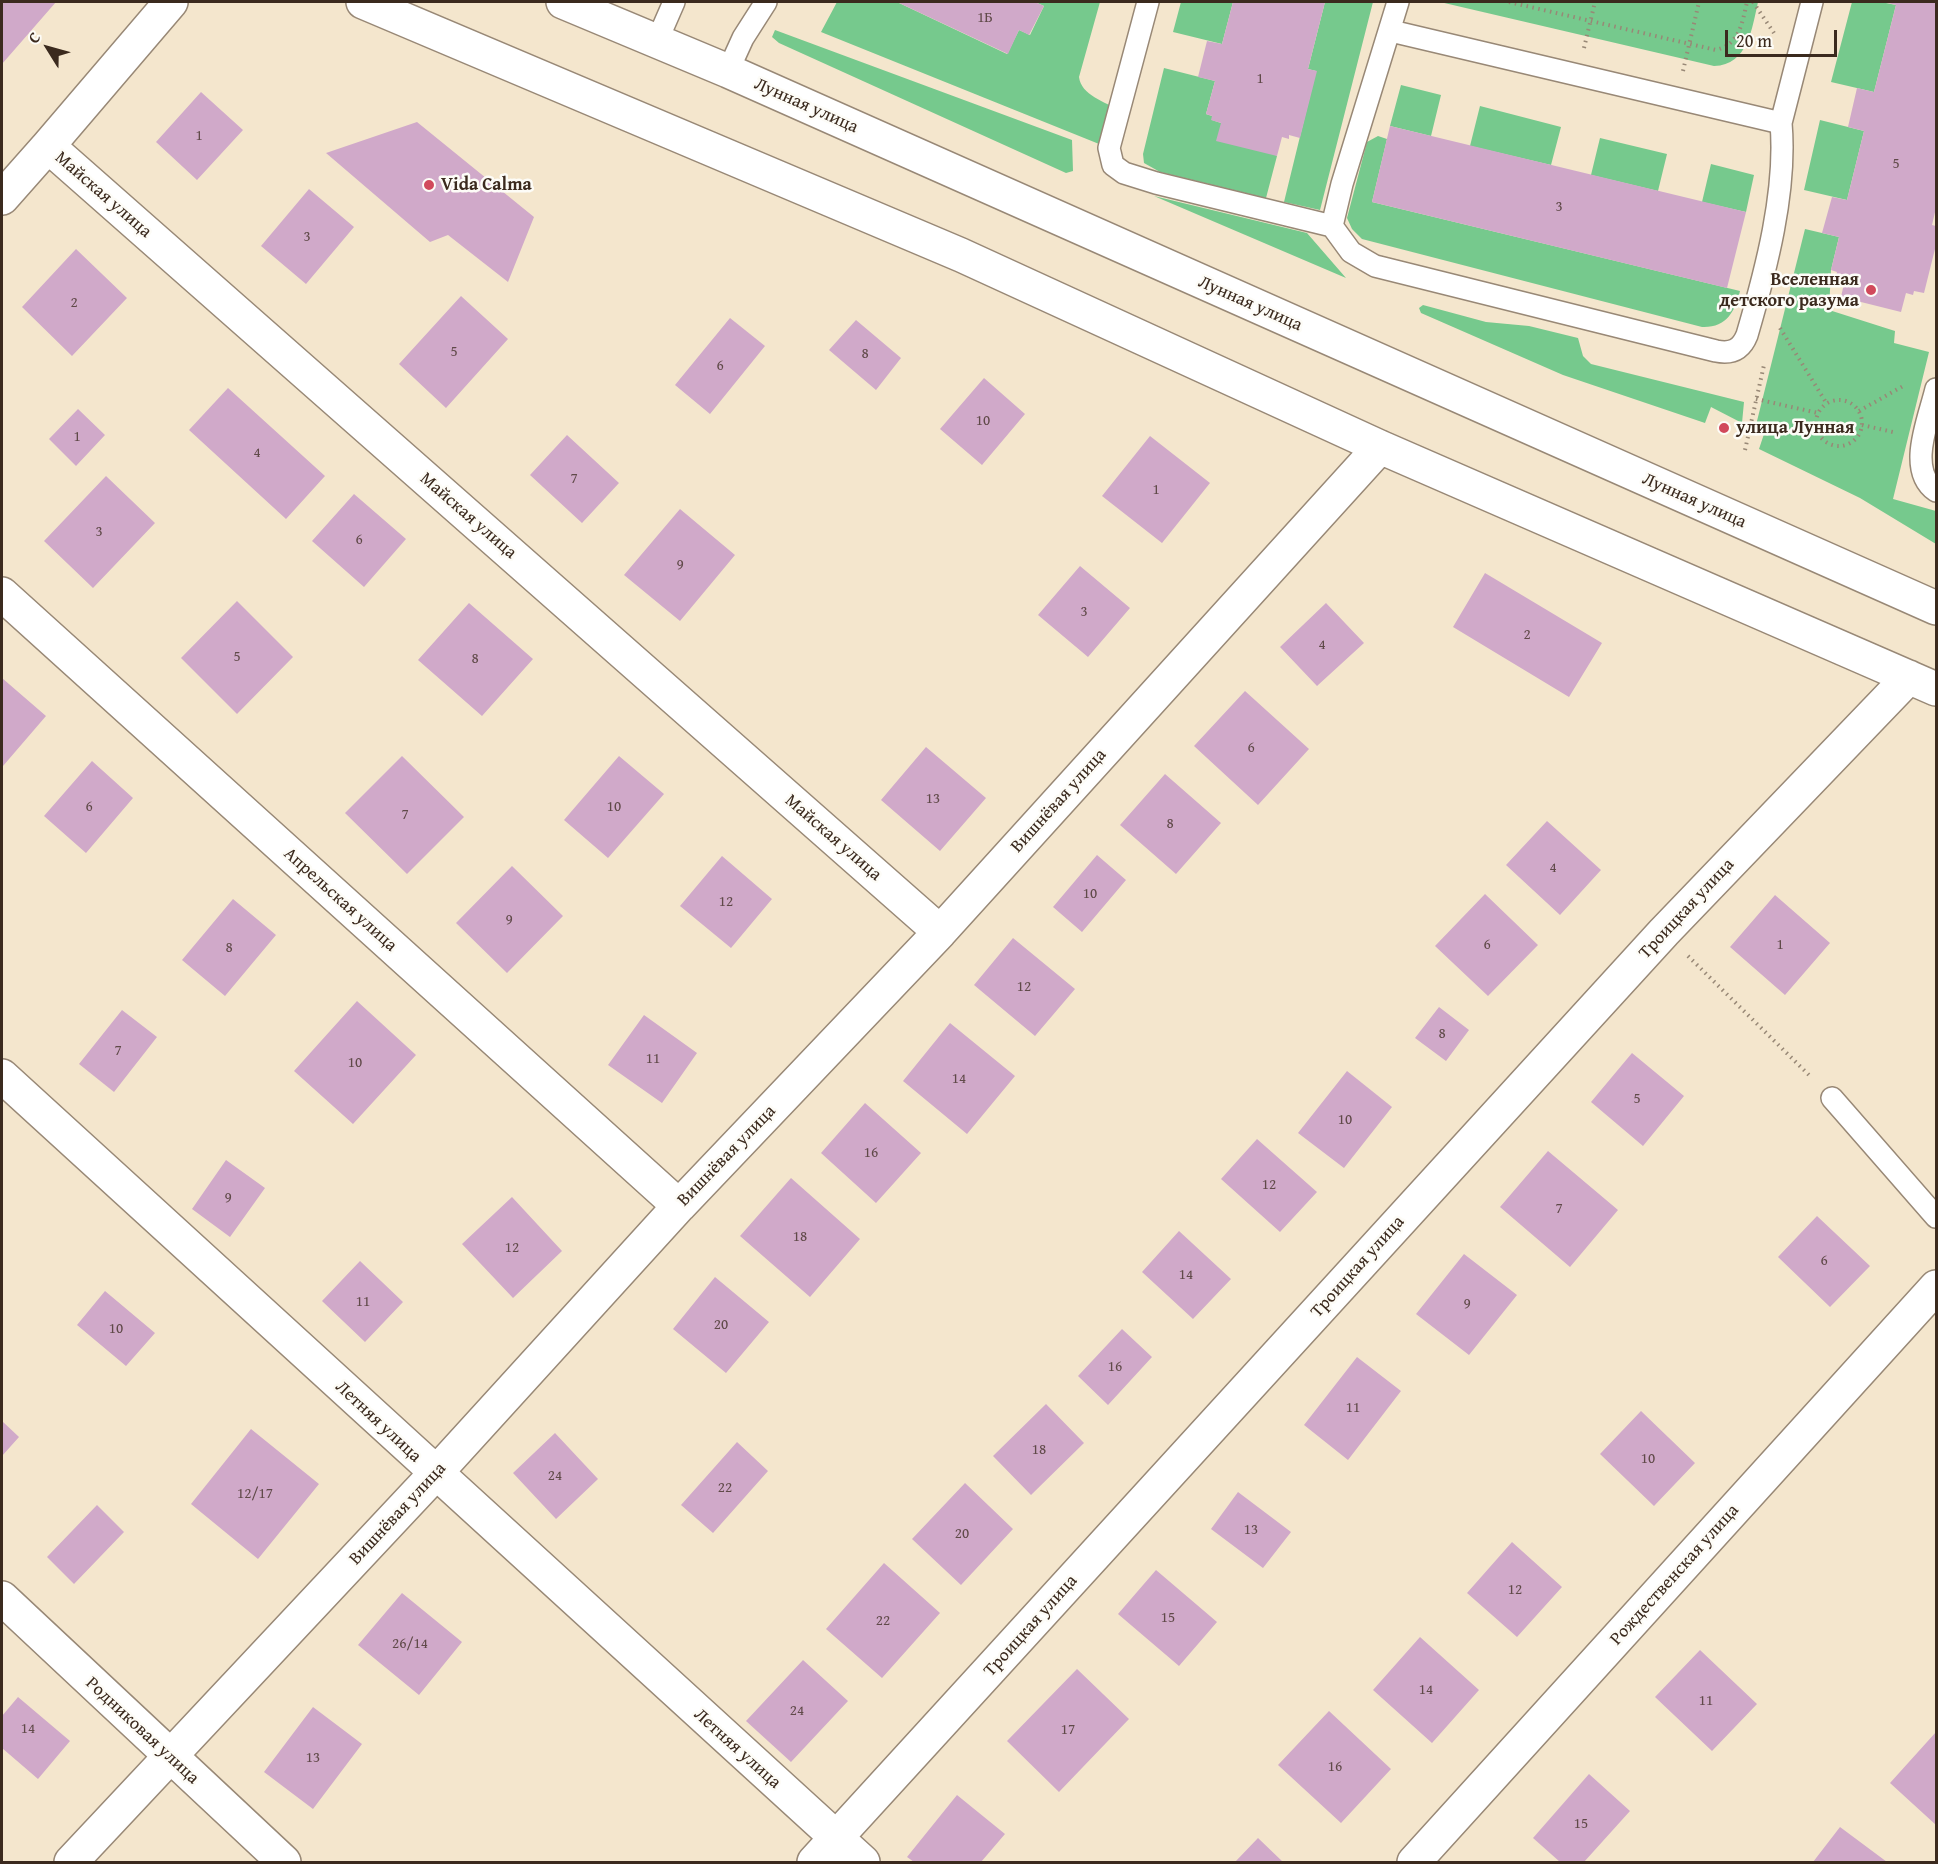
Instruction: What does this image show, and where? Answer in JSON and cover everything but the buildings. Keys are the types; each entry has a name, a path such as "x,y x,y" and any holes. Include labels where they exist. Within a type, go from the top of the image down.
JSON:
{"street":[{"path":"48,146 171,2"},
{"path":"363,2 950,250 1380,447 1923,683"},
{"name":"Лунная улица","path":"563,2 728,71 1936,608"},
{"name":"Майская улица","path":"2,198 48,146 940,932"},
{"name":"Вишнёвая улица","path":"71,1863 435,1474 679,1206 940,932 1380,447"},
{"name":"Апрельская улица","path":"2,594 679,1206"},
{"name":"Троицкая улица","path":"825,1851 1664,933 1923,683"},
{"name":"Летняя улица","path":"2,1076 435,1474 825,1851 863,1863"},
{"name":"Рождественская улица","path":"1414,1863 1936,1287"},
{"name":"Родниковая улица","path":"2,1598 284,1863"}],"lane":[{"path":"657,40 674,2"},
{"path":"728,71 743,38 766,2"},
{"path":"1148,2 1109,148 1113,165 1124,172 1156,183 1332,226 1351,252 1376,266 1724,353 1732,352 1744,342 1749,327 1780,193 1784,164 1781,123 1812,2"},
{"path":"1332,226 1342,184 1391,31 1398,2"},
{"path":"1391,31 1781,123"},
{"path":"1936,389 1921,462 1925,480 1936,491"},
{"path":"1832,1098 1936,1217"}],"path":[{"path":"1509,2 1716,50 1729,45 1738,34 1747,2"},
{"path":"1578,75 1595,2"},
{"path":"1676,98 1699,2"},
{"path":"1773,332 1775,320 1827,404"},
{"path":"1745,450 1767,354"},
{"path":"1859,411 1908,384"},
{"path":"1756,399 1818,413"},
{"path":"1840,400 1847,401 1859,411 1862,425 1860,432 1850,443 1843,446 1835,445 1822,438 1816,424 1818,413 1827,404 1840,400"},
{"path":"1664,933 1832,1098"}],"green space":[{"path":"837,2 897,2 1007,54 1019,30 1030,35 1044,6 1035,2 1100,2 1079,77 1084,89 1119,110 1109,148 821,32"},
{"path":"1181,2 1233,2 1222,44 1173,32"},
{"path":"1325,2 1373,2 1320,210 1284,202 1316,71 1308,69"},
{"path":"1440,2 1758,2 1750,33 1741,52 1725,64 1714,66"},
{"path":"1852,2 1881,2 1896,5 1874,92 1831,82"},
{"path":"775,30 1072,140 1073,171 1066,173 779,43 772,37"},
{"path":"1164,68 1215,81 1206,114 1212,116 1212,120 1277,156 1266,198 1160,172 1144,163 1143,154"},
{"path":"1401,85 1441,95 1431,136 1390,126"},
{"path":"1480,106 1561,127 1551,165 1470,146"},
{"path":"1820,120 1864,131 1847,200 1804,190"},
{"path":"1378,136 1387,139 1372,202 1740,291 1735,306 1723,322 1710,327 1702,327 1362,239 1352,229 1347,218 1367,142"},
{"path":"1600,138 1667,154 1658,191 1591,175"},
{"path":"1711,164 1754,175 1746,212 1702,202"},
{"path":"1154,196 1307,233 1346,278"},
{"path":"1805,229 1839,237 1831,270 1829,310 1895,331 1894,343 1929,352 1893,499 1936,511 1936,544 1860,498 1759,449 1764,434 1755,429"},
{"path":"1423,305 1486,322 1529,326 1578,338 1583,356 1591,364 1744,402 1742,423 1711,407 1705,423 1563,375 1421,313 1419,308"}],"place":[{"name":"Vida Calma","path":"429,185"},
{"name":"Вселенная детского разума","path":"1871,290"},
{"name":"улица Лунная","path":"1724,428"}]}
